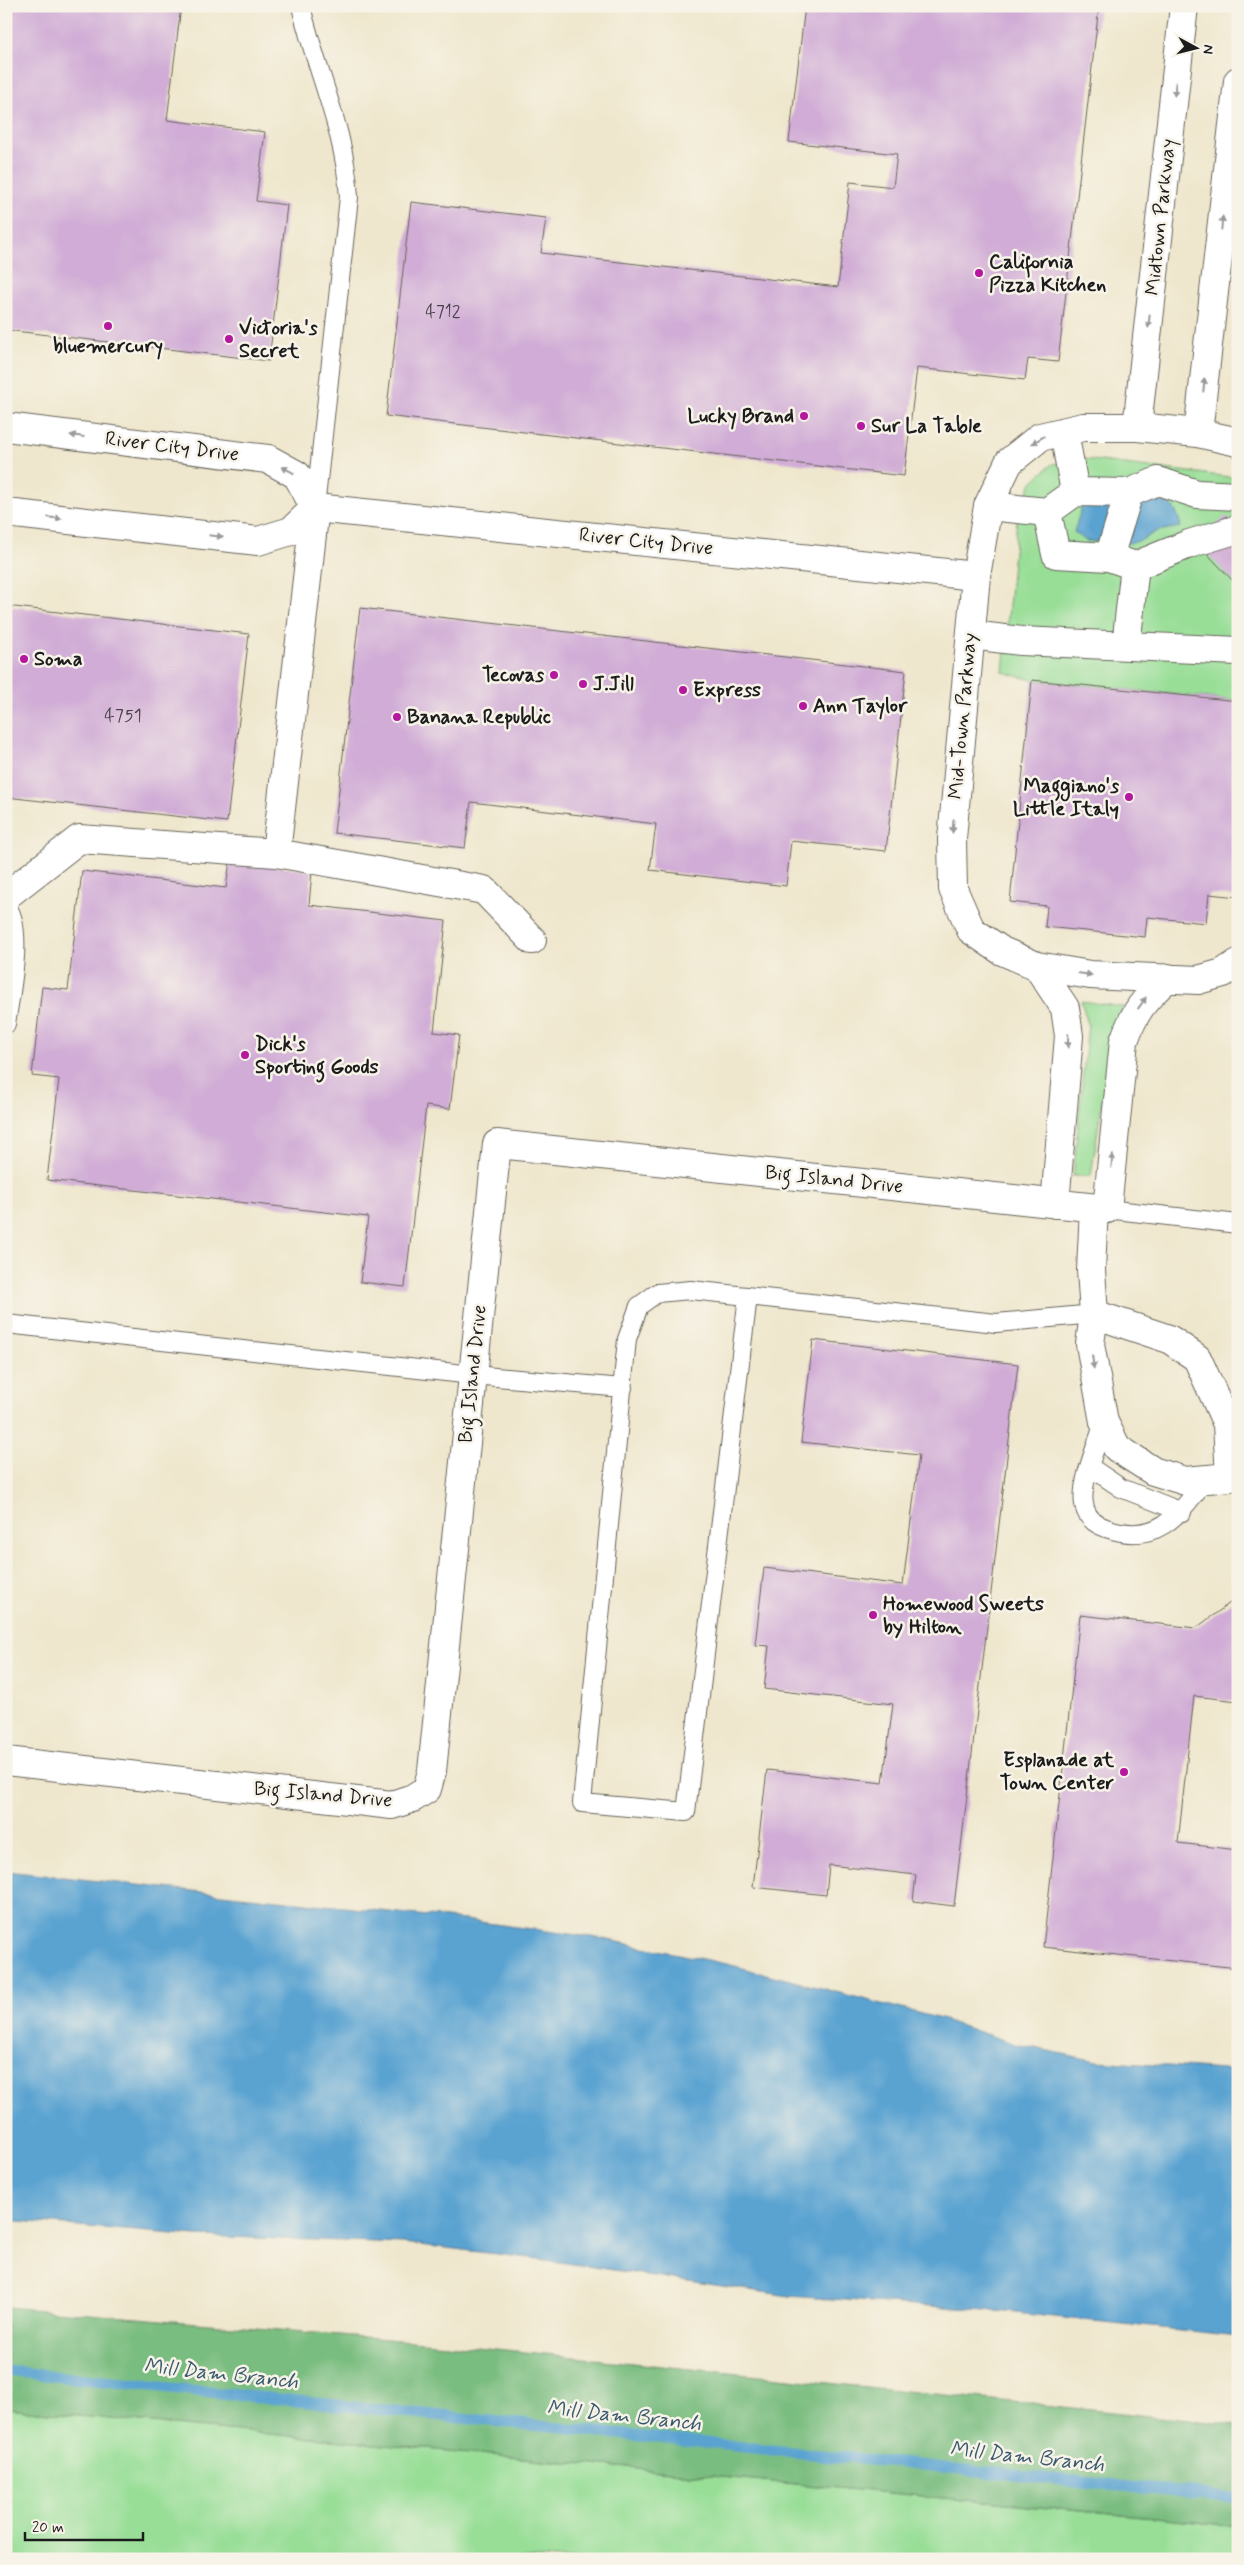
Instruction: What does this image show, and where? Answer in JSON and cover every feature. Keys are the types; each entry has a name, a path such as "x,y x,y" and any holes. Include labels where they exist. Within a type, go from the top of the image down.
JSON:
{"street":[{"name":"Midtown Parkway","path":"1137,427 1184,6"},
{"path":"1198,433 1238,81"},
{"name":"River City Drive","path":"6,427 268,459 297,475 315,508 976,576"},
{"name":"Mid-Town Parkway","path":"1238,442 1198,433 1137,427 1082,427 1040,437 1009,462 988,506 976,576 952,839 953,889 971,930 1002,951 1037,966 1090,974 1198,980 1223,973 1238,963"},
{"path":"1064,432 1074,492"},
{"path":"988,506 1047,512 1074,492 1129,493 1158,481 1197,494 1238,495"},
{"path":"1109,557 1129,493"},
{"path":"6,513 258,541 291,531 315,508"},
{"path":"276,853 315,508"},
{"path":"1047,512 1056,554 1109,557 1135,566 1189,544 1238,529"},
{"path":"1126,645 1135,566"},
{"path":"971,635 1021,641 1238,651"},
{"path":"6,896 79,839 276,853 484,890 532,940"},
{"path":"1037,966 1065,1008 1069,1036 1055,1204"},
{"path":"1094,1314 1169,1339 1197,1358 1228,1424 1225,1478 1185,1481 1153,1470 1117,1448 1104,1422 1090,1344 1094,1314 1091,1270 1124,1041 1132,1018 1148,995 1168,978"},
{"name":"Big Island Drive","path":"6,1761 392,1805 413,1798 427,1789 433,1761 497,1144 1100,1209"}],"lane":[{"path":"301,6 342,140 349,197 315,508"},
{"path":"6,905 12,911 16,931 6,1024"},
{"path":"1100,1209 1238,1224"},
{"path":"748,1296 686,1812 582,1804 628,1339 639,1306 657,1293 691,1290 748,1296 996,1323 1094,1314"},
{"path":"6,1324 473,1375 623,1388"},
{"path":"1104,1422 1085,1483 1084,1502 1088,1517 1100,1526 1122,1534 1140,1534 1157,1528 1182,1512 1225,1478"},
{"path":"1090,1467 1122,1488 1182,1512"}],"green space":[{"path":"1084,459 1238,478 1238,701 1032,680 1003,672 1017,518 1032,482 1052,464"},
{"path":"1081,1001 1123,1007 1112,1033 1091,1176 1073,1176 1088,1024"},
{"path":"6,2307 447,2344 1238,2425 1238,2526 6,2409"},
{"path":"6,2409 1238,2526 1238,2559 6,2559"}],"water":[{"path":"1146,498 1160,500 1174,508 1181,527 1157,531 1140,541 1130,543 1086,541 1074,532 1082,506 1103,500"},
{"path":"6,1871 465,1920 599,1938 727,1964 941,2019 1015,2044 1097,2061 1238,2071 1238,2336 986,2310 789,2296 539,2259 403,2243 196,2236 6,2220"}],"building":[{"path":"6,6 181,6 167,120 265,132 256,201 287,205 269,361 6,330"},
{"path":"805,6 1099,6 1058,362 1028,359 1025,380 917,368 904,476 386,416 411,202 546,218 541,253 838,287 850,182 893,187 897,154 789,142"},
{"path":"1226,516 1238,529 1238,581 1235,583 1197,543"},
{"path":"6,606 249,634 227,822 6,797"},
{"path":"360,608 906,671 886,851 791,841 786,886 650,870 656,824 471,802 465,848 334,833"},
{"name":"Maggiano's Little Italy","path":"1032,680 1238,701 1238,897 1209,894 1206,923 1147,917 1145,937 1045,927 1047,906 1010,902"},
{"name":"Dick's Sporting Goods","path":"230,861 312,871 309,905 446,921 434,1032 459,1035 450,1109 426,1106 405,1287 360,1282 368,1217 47,1180 59,1079 32,1076 42,987 68,990 82,871 226,888"},
{"name":"Homewood Sweets by Hilton","path":"813,1340 1018,1364 954,1906 913,1901 916,1875 829,1865 826,1895 753,1887 767,1770 883,1783 893,1704 764,1689 769,1646 755,1645 764,1568 903,1585 919,1455 801,1442"},
{"name":"Esplanade at Town Center","path":"1238,1597 1238,1701 1194,1696 1178,1843 1238,1850 1238,1968 1043,1947 1080,1615 1196,1628"}],"waterway":[{"name":"Mill Dam Branch","path":"6,2371 1238,2498"}],"place":[{"name":"California Pizza Kitchen","path":"979,273"},
{"name":"bluemercury","path":"108,326"},
{"name":"Victoria's Secret","path":"229,339"},
{"name":"Lucky Brand","path":"804,416"},
{"name":"Sur La Table","path":"861,426"},
{"name":"Soma","path":"24,659"},
{"name":"Tecovas","path":"554,675"},
{"name":"J.Jill","path":"583,684"},
{"name":"Express","path":"683,690"},
{"name":"Ann Taylor","path":"803,706"},
{"name":"Banana Republic","path":"397,717"},
{"name":"Maggiano's Little Italy","path":"1129,797"},
{"name":"Dick's Sporting Goods","path":"245,1055"},
{"name":"Homewood Sweets by Hilton","path":"873,1615"},
{"name":"Esplanade at Town Center","path":"1124,1772"}]}
